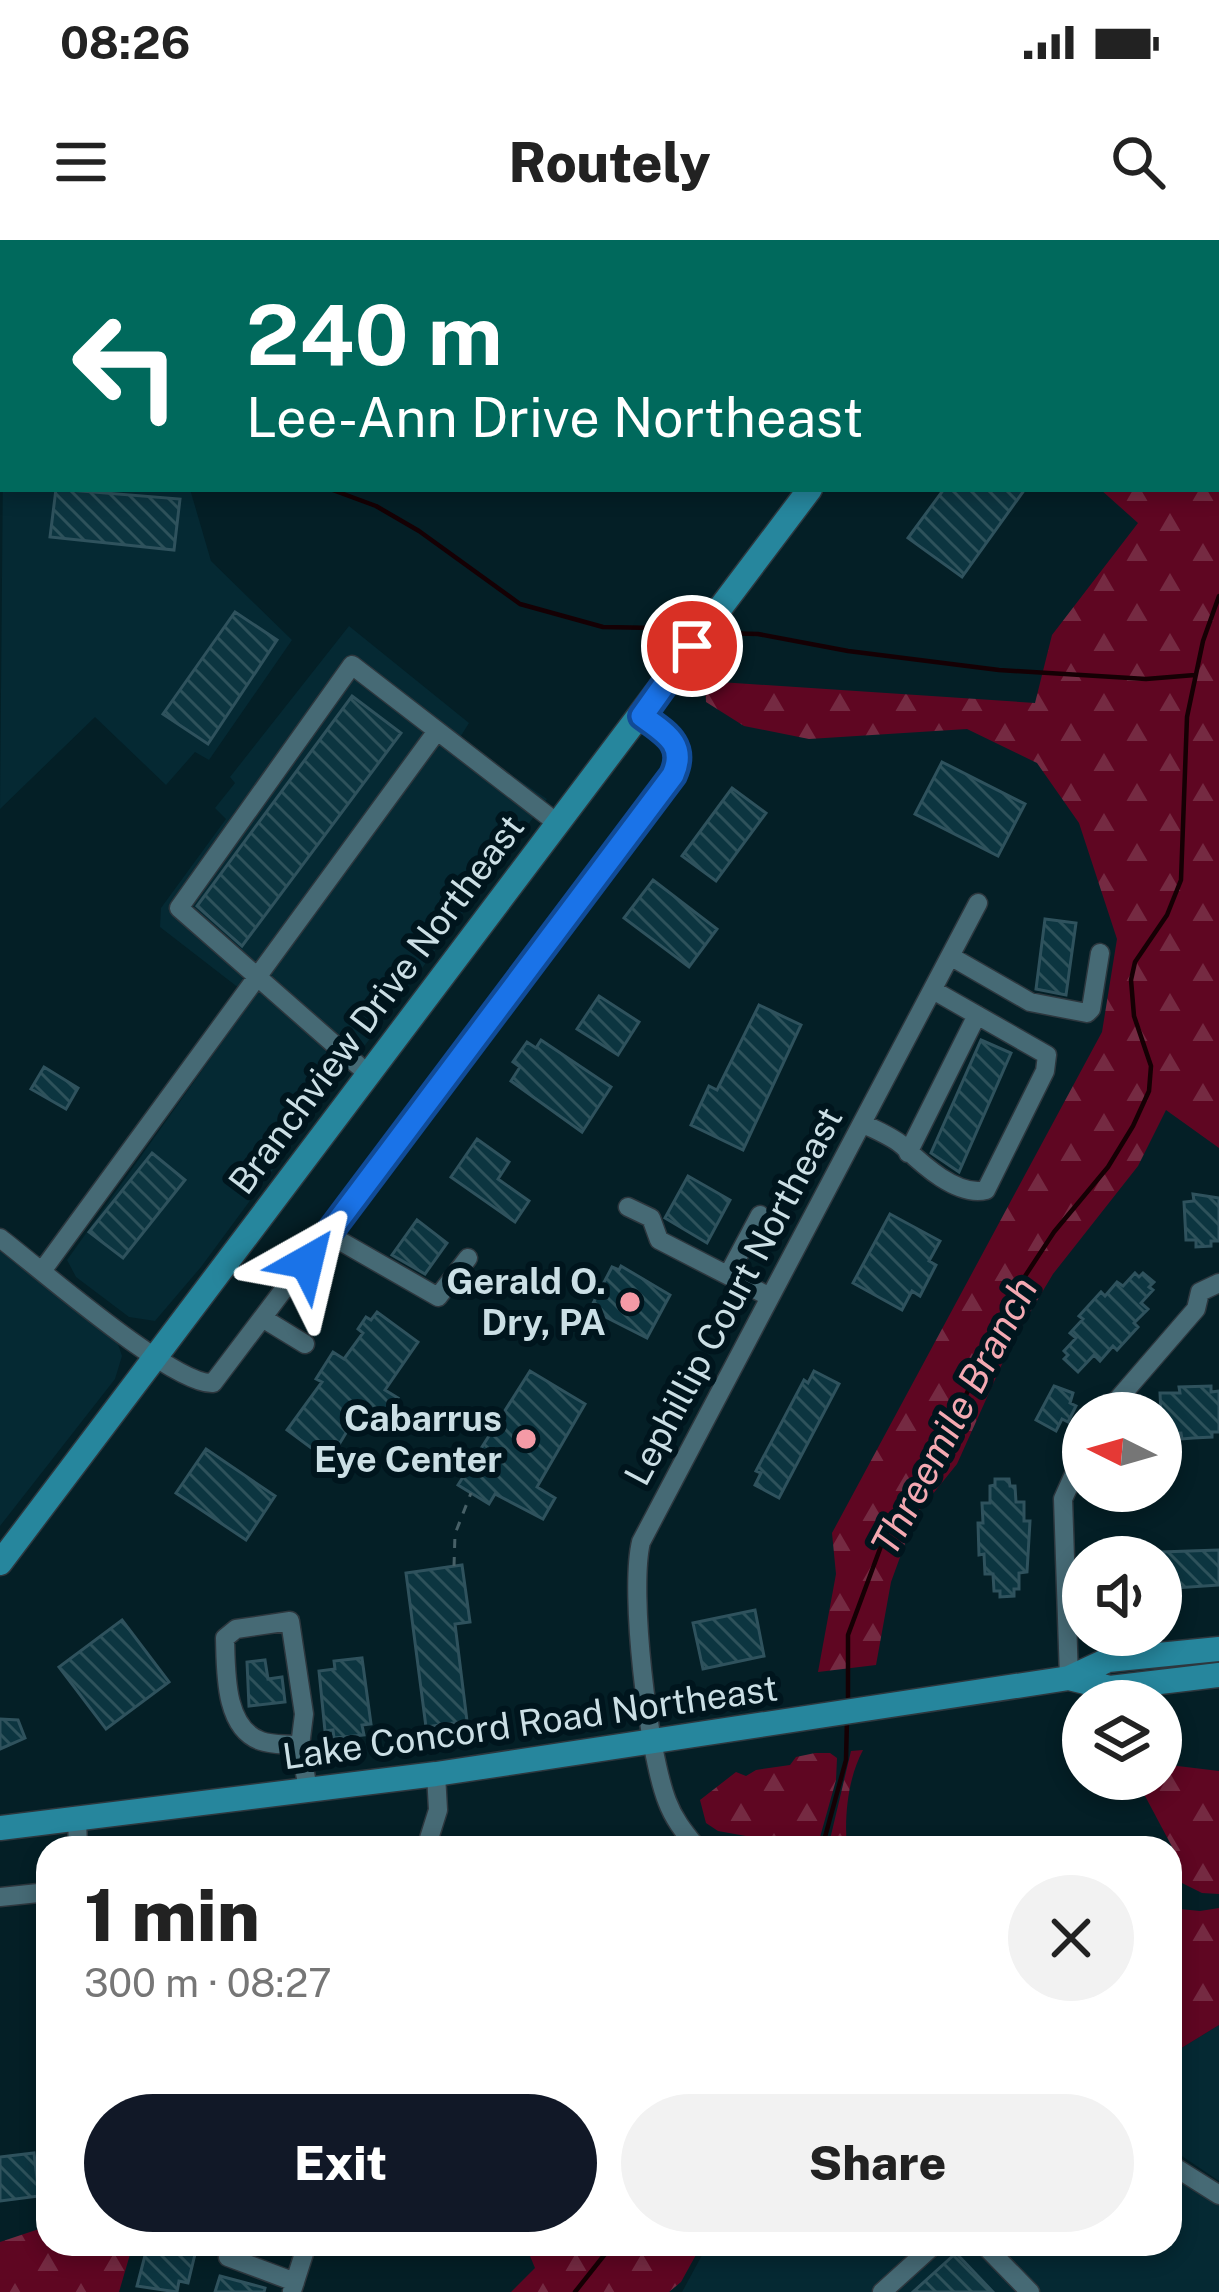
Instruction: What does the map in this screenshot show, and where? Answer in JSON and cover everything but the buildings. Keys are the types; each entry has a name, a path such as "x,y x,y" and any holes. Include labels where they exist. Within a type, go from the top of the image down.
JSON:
{"main road":[{"name":"Branchview Drive Northeast","path":"0,1563 808,492"},
{"name":"Lake Concord Road Northeast","path":"0,1828 654,1742 1069,1678 1108,1660 1219,1649"},
{"name":"Lake Concord Road Northeast","path":"1069,1678 1110,1688 1219,1675"}],"street":[{"path":"368,1074 179,908 352,665 557,823"},
{"path":"0,1238 154,1358 201,1384 213,1383 673,775 680,752 675,742 642,716"},
{"path":"42,1271 437,731"},
{"name":"Lephillip Court Northeast","path":"687,1836 665,1797 654,1742 636,1611 641,1542 978,903"},
{"path":"950,956 1030,1002 1087,1013 1100,953"},
{"path":"862,1123 966,1190 986,1190 1046,1071 1047,1055 932,990"},
{"path":"908,1153 977,1015"},
{"path":"628,1207 650,1218 659,1240 770,1297"},
{"path":"728,1275 760,1215"},
{"path":"328,1234 438,1297 468,1258"},
{"path":"1124,1392 1196,1309 1200,1292 1219,1283"},
{"path":"264,1319 305,1344"},
{"path":"1063,1512 1069,1678"},
{"path":"299,1746 258,1741 235,1720 225,1638 236,1629 290,1621 304,1714 299,1746 308,1790"},
{"path":"430,1836 438,1810 436,1774"},
{"path":"77,1819 77,1836"},
{"path":"0,1897 36,1893"},
{"path":"1182,2172 1219,2195"},
{"path":"229,2256 294,2287 303,2256"},
{"path":"882,2292 921,2256"},
{"path":"995,2256 1030,2292"}],"path":[{"path":"454,1566 454,1534 471,1493"}],"shaded area":[{"path":"3,492 191,492 211,561 292,640 209,760 195,752 166,785 95,717 0,809"},
{"path":"349,626 469,723 459,739 547,799 201,1267 155,1321 129,1317 76,1277 67,1260 253,999 160,927 161,908 226,819 215,808 235,783 230,777"},
{"path":"0,1244 115,1335 122,1356 115,1379 0,1526"},
{"path":"1219,2025 1219,2181 1182,2156 1182,2048"},
{"path":"1182,2180 1219,2204 1219,2292 682,2292 702,2256 1182,2256"}],"green space":[{"path":"1103,492 1219,492 1219,1148 1166,1110 1138,1166 1053,1274 1011,1344 957,1464 915,1516 891,1582 876,1665 818,1672 836,1574 832,1533 1102,1032 1117,939 1079,823 1037,763 967,729 809,739 744,726 706,702 705,681 1035,703 1052,635 1138,523"},
{"path":"863,1750 848,1798 847,1836 831,1836 851,1751"},
{"path":"830,1753 837,1758 836,1780 820,1836 746,1836 718,1831 706,1823 700,1800 736,1772 746,1776 790,1765 796,1757"},
{"path":"1182,1767 1219,1771 1219,1894 1202,1893 1182,1883 1182,1836 1166,1836 1147,1800 1182,1800"},
{"path":"1219,1908 1219,2025 1182,2048 1182,1909"},
{"path":"36,2230 36,2256 130,2256 119,2292 0,2292 0,2242"},
{"path":"530,2256 695,2256 681,2282 669,2292 511,2292 535,2268"}],"waterway":[{"path":"338,492 376,506 419,531 520,604 603,627 657,628"},
{"name":"Threemile Branch","path":"848,1702 848,1635 884,1538 966,1395 1012,1296 1054,1232 1108,1167 1149,1091 1151,1066 1134,1016 1131,980 1135,962 1167,915 1181,880 1187,717 1203,641 1219,596"},
{"path":"720,633 758,634 999,670 1146,679 1195,675"},
{"name":"Threemile Branch","path":"825,1836 846,1760 847,1719"},
{"name":"Threemile Branch","path":"575,2292 604,2256"}],"place":[{"name":"Gerald O. Dry, PA","path":"630,1302"},
{"name":"Cabarrus Eye Center","path":"526,1439"}],"route":[{"path":"307,1262 673,775 680,752 675,742 642,716 692,646"}]}
